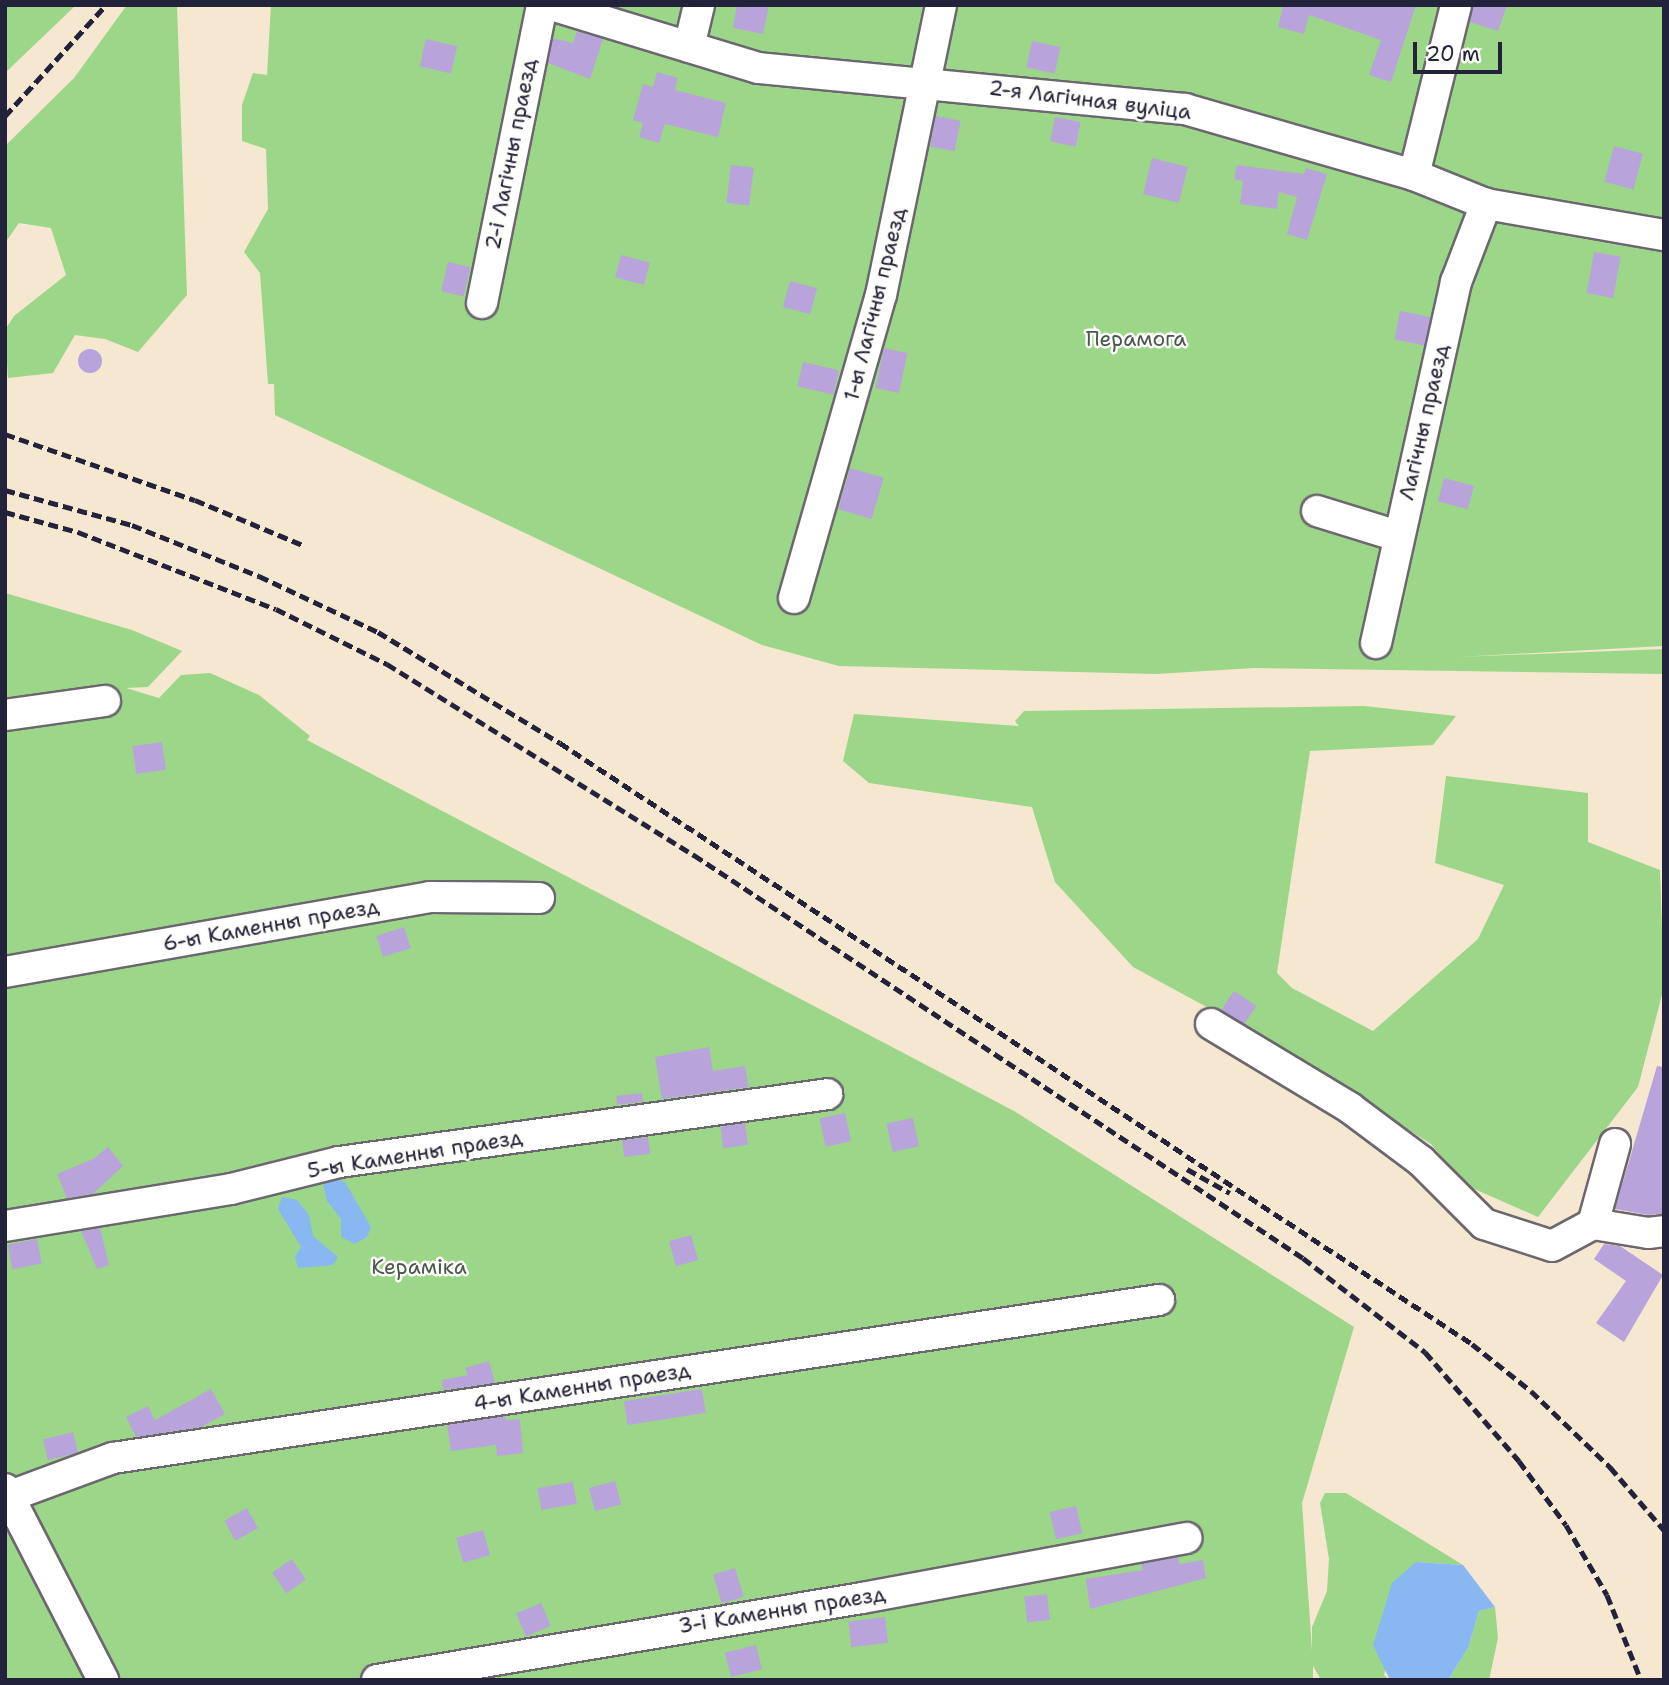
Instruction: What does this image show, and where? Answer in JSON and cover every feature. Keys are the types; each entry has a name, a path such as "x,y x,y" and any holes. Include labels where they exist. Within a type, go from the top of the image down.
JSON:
{"lane":[{"name":"2-і Лагічны праезд","path":"482,303 542,5"},
{"name":"2-я Лагічная вуліца","path":"551,5 759,68 928,81 1185,109 1414,175 1486,204 1664,235"},
{"path":"689,47 699,5"},
{"name":"1-ы Лагічны праезд","path":"794,598 881,295 928,81 941,5"},
{"path":"1414,175 1457,5"},
{"name":"Лагічны праезд","path":"1376,643 1456,282 1486,204"},
{"path":"1317,511 1398,536"},
{"path":"5,715 105,701"},
{"name":"6-ы Каменны праезд","path":"5,972 430,897 539,898"},
{"path":"1211,1024 1350,1108 1421,1161 1484,1224 1552,1247 1593,1224 1648,1233 1664,1231"},
{"name":"5-ы Каменны праезд","path":"5,1226 231,1189 339,1162 827,1094"},
{"path":"1593,1224 1615,1144"},
{"name":"4-ы Каменны праезд","path":"7,1492 113,1458 1159,1300"},
{"path":"7,1492 103,1680"},
{"name":"3-і Каменны праезд","path":"377,1680 1187,1538"}],"green space":[{"path":"5,5 76,5 5,73"},
{"path":"127,5 177,5 187,295 138,352 105,339 75,335 53,373 8,378 5,330 14,316 66,275 51,228 19,223 5,243 5,146 74,78"},
{"name":"Перамога","path":"271,5 1664,5 1664,646 1457,657 1664,649 1664,674 1254,668 1156,674 839,666 762,645 275,415 274,384 268,384 260,273 244,252 268,209 266,149 242,141 242,105 253,73 267,75"},
{"name":"Кераміка","path":"5,593 132,630 182,651 148,687 126,688 159,698 181,675 210,673 259,695 310,736 307,740 1014,1111 1354,1327 1302,1503 1312,1651 1312,1627 1327,1591 1329,1559 1320,1503 1325,1493 1346,1493 1463,1565 1416,1562 1384,1675 1390,1680 1321,1680 1313,1666 1313,1680 5,1680"},
{"path":"1364,706 1456,716 1433,745 1310,751 1277,973 1292,988 1373,1031 1478,939 1504,885 1435,863 1446,776 1588,793 1588,842 1660,870 1664,987 1638,1087 1538,1217 1463,1184 1431,1144 1271,1042 1133,967 1055,882 1032,807 869,783 843,761 854,714 1019,726 1015,721 1024,711"},
{"path":"1495,1607 1498,1638 1489,1680 1448,1680 1468,1648 1479,1611"}],"water":[{"path":"334,1178 345,1182 371,1227 367,1237 355,1244 341,1237 341,1219 327,1201 323,1185"},
{"path":"282,1197 297,1200 309,1215 313,1236 338,1257 333,1265 298,1268 295,1257 301,1247 278,1209"},
{"path":"1416,1562 1463,1565 1495,1607 1479,1611 1468,1648 1448,1680 1390,1680 1373,1645 1392,1583"}],"building":[{"path":"737,5 769,5 763,34 733,28"},
{"path":"1283,5 1416,5 1391,82 1369,75 1381,40 1309,15 1304,34 1278,27"},
{"path":"1473,5 1507,5 1498,31 1470,22"},
{"path":"577,31 603,39 590,79 548,63 553,38 573,43"},
{"path":"426,39 457,46 451,73 420,66"},
{"path":"1032,41 1060,47 1055,73 1026,67"},
{"path":"657,72 678,78 675,90 726,103 718,137 665,124 659,143 639,137 643,123 633,120 643,84 653,87"},
{"path":"936,116 961,121 955,151 930,146"},
{"path":"1055,117 1081,122 1076,147 1050,142"},
{"path":"1614,146 1643,154 1633,190 1604,182"},
{"path":"1152,158 1188,167 1179,203 1143,194"},
{"path":"731,165 754,168 749,206 726,203"},
{"path":"1237,165 1304,174 1306,168 1327,174 1307,240 1287,234 1297,197 1279,192 1277,209 1240,204 1243,181 1234,179"},
{"path":"1594,252 1621,257 1613,298 1587,293"},
{"path":"621,255 650,263 644,285 615,277"},
{"path":"448,262 470,267 464,296 441,291"},
{"path":"790,281 817,288 810,314 783,307"},
{"path":"1400,311 1430,317 1425,345 1394,339"},
{"path":"884,348 907,353 899,393 875,388"},
{"path":"85,349 95,349 102,356 102,366 95,373 85,373 78,366 78,356"},
{"path":"803,362 839,370 833,395 797,386"},
{"path":"850,468 884,478 872,519 838,509"},
{"path":"1444,478 1474,486 1468,509 1438,501"},
{"path":"162,742 166,770 136,774 132,746"},
{"path":"404,927 411,948 383,957 376,936"},
{"path":"1234,991 1256,1006 1244,1025 1221,1010"},
{"path":"709,1047 713,1071 745,1066 749,1087 662,1099 655,1057"},
{"path":"1657,1066 1664,1067 1664,1214 1648,1215 1615,1209"},
{"path":"642,1093 643,1102 617,1105 616,1096"},
{"path":"845,1113 851,1141 826,1147 820,1118"},
{"path":"913,1118 919,1146 893,1152 887,1124"},
{"path":"745,1123 748,1145 723,1148 720,1126"},
{"path":"648,1137 650,1154 624,1157 622,1140"},
{"path":"108,1147 123,1166 93,1194 67,1198 57,1174 93,1159"},
{"path":"100,1228 109,1265 97,1269 81,1231"},
{"path":"691,1235 698,1260 676,1266 669,1241"},
{"path":"37,1239 42,1264 12,1269 8,1245"},
{"path":"1604,1244 1620,1246 1663,1275 1624,1342 1596,1323 1626,1281 1594,1259"},
{"path":"489,1361 495,1383 443,1390 442,1380 468,1375 465,1368"},
{"path":"211,1389 225,1414 201,1427 136,1437 126,1417 148,1406 155,1420"},
{"path":"702,1389 706,1413 628,1425 624,1401"},
{"path":"505,1416 506,1420 520,1419 523,1453 497,1456 496,1445 451,1451 447,1425"},
{"path":"73,1432 78,1452 48,1460 43,1439"},
{"path":"615,1481 621,1504 595,1511 589,1488"},
{"path":"573,1482 577,1504 541,1510 538,1488"},
{"path":"1076,1506 1082,1533 1056,1539 1050,1512"},
{"path":"247,1508 258,1528 235,1541 224,1521"},
{"path":"483,1530 490,1555 463,1563 456,1538"},
{"path":"1178,1557 1179,1564 1203,1560 1206,1578 1090,1609 1086,1579 1143,1570 1141,1564"},
{"path":"292,1559 306,1580 286,1593 272,1572"},
{"path":"735,1568 744,1597 722,1603 713,1575"},
{"path":"1047,1594 1050,1620 1027,1623 1024,1597"},
{"path":"541,1603 551,1626 526,1637 516,1614"},
{"path":"885,1617 888,1643 851,1647 848,1622"},
{"path":"756,1645 762,1669 731,1677 725,1653"}],"railway":[{"path":"5,116 106,5"},
{"path":"5,434 195,500 305,546"},
{"path":"5,490 132,525 259,576 378,632 560,743 1472,1344 1531,1391 1610,1467 1664,1530"},
{"path":"5,512 78,532 276,609 387,664 694,855 1303,1258 1425,1352 1519,1461 1566,1525 1607,1595 1641,1680"},
{"path":"1187,1169 1230,1193"}]}
